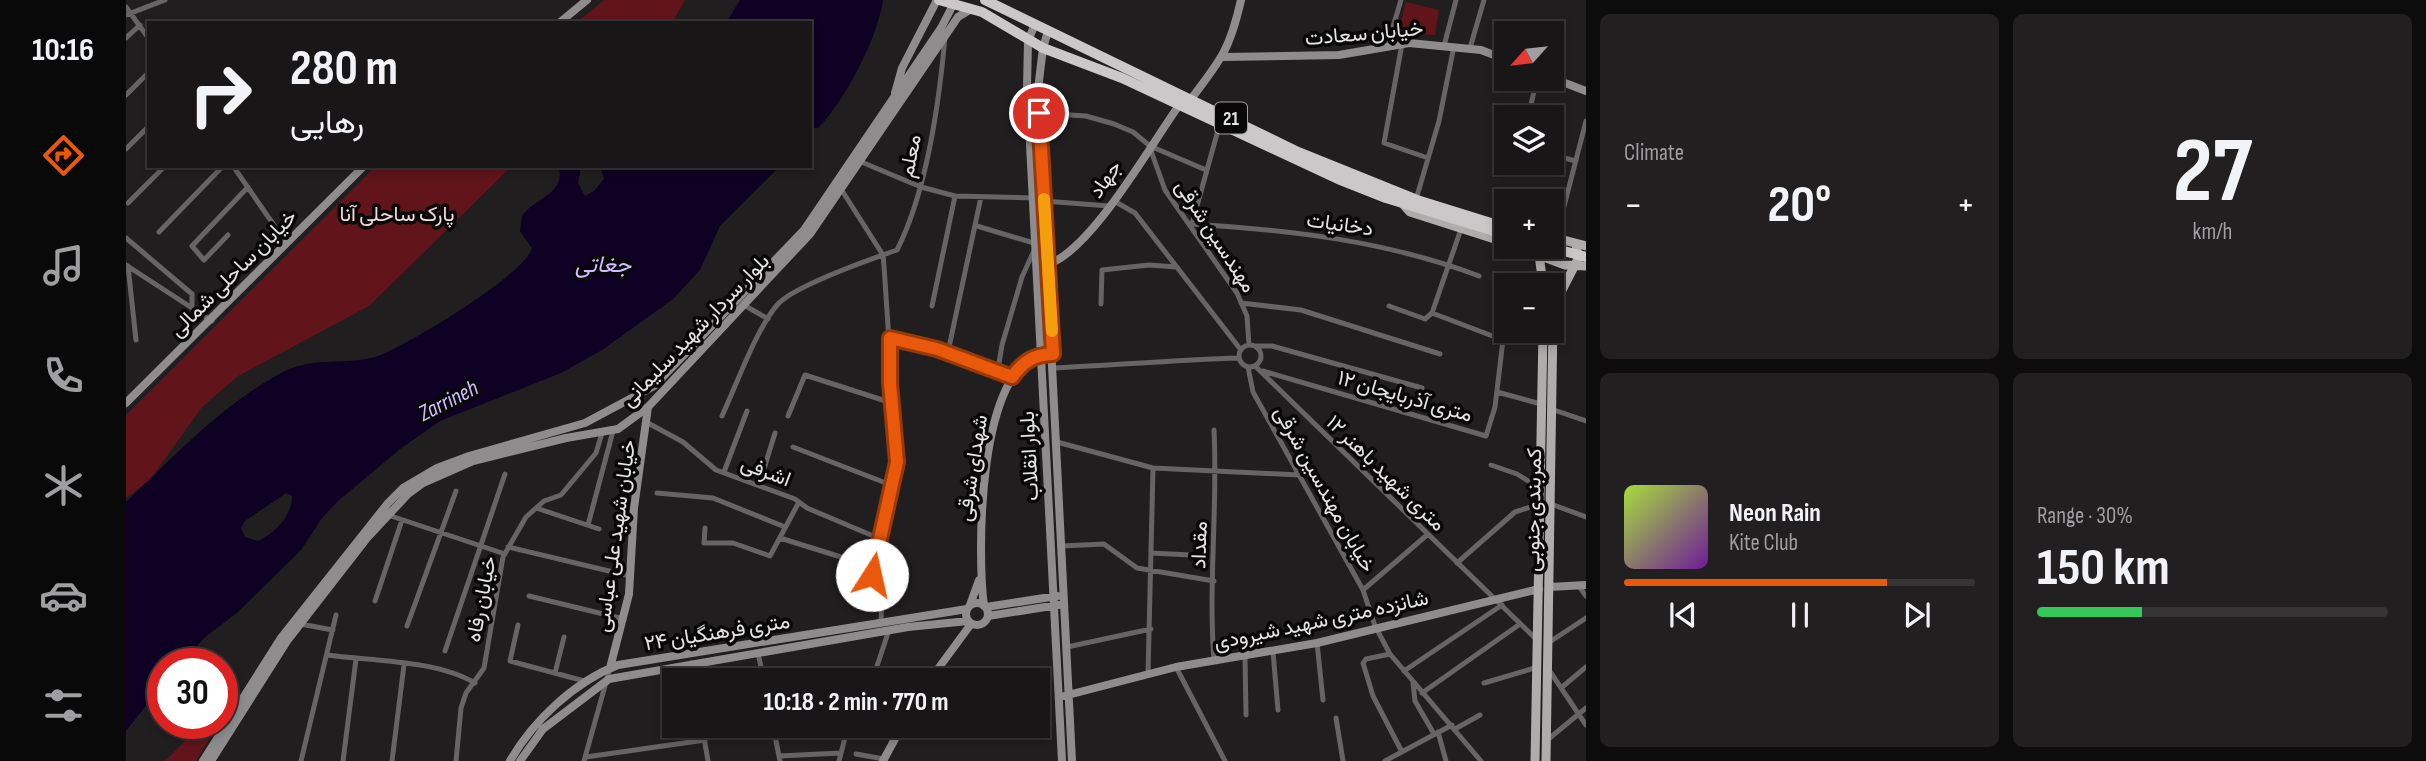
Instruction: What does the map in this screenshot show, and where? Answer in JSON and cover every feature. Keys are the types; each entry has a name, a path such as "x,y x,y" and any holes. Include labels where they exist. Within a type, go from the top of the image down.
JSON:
{"highway":[{"name":"21","path":"985,0 1298,152 1404,199"},
{"name":"21","path":"943,2 971,9 1028,41 1102,69 1294,160 1404,199 1494,222"},
{"name":"21","path":"1416,201 1494,230"},
{"path":"1564,242 1586,248"},
{"path":"1564,251 1586,257"}],"main road":[{"path":"561,21 587,0"},
{"path":"1191,99 1233,38 1241,0"},
{"path":"895,96 902,68 943,2"},
{"name":"بلوار سردار شهید سلیمانی","path":"211,761 264,675 300,624 386,515 424,483 459,467 531,446 613,431 639,416 648,407 810,234 930,51 948,18 943,2"},
{"name":"بلوار سردار شهید سلیمانی","path":"203,761 281,638 361,534 403,488 437,468 468,456 561,432 598,418 628,403 669,373 790,246 819,209 895,96 958,17 971,9"},
{"name":"بلوار انقلاب","path":"1035,24 1028,41 1027,87 1035,198 1062,761"},
{"name":"بلوار انقلاب","path":"1048,31 1038,89 1049,264 1072,761"},
{"name":"خیابان سعادت","path":"1222,57 1339,55 1402,44 1470,48 1494,56"},
{"path":"1564,83 1586,91"},
{"path":"1027,87 1038,89"},
{"name":"جهاد","path":"1049,264 1070,253 1111,204 1180,104"},
{"name":"خیابان ساحلی شمالی","path":"126,403 212,321 362,168"},
{"path":"1404,199 1410,212 1494,239"},
{"path":"1564,242 1586,248"},
{"name":"کمربندی جنوبی","path":"1564,285 1580,255 1576,244"},
{"path":"1555,259 1565,265 1586,266"},
{"name":"کمربندی جنوبی","path":"1543,343 1539,589 1546,761"},
{"name":"کمربندی جنوبی","path":"1543,642 1549,587 1552,343"},
{"path":"1042,354 1053,354"},
{"name":"شهدای شرقی","path":"986,610 980,577 983,493 1000,404 1012,377 1026,360 1042,354"},
{"path":"628,403 628,416 639,416"},
{"name":"خیابان شهید علی عباسی","path":"610,668 624,619 634,509 649,422 648,407"},
{"path":"598,418 608,422 602,433"},
{"path":"938,668 970,623 968,607 980,577"},
{"path":"1539,589 1582,585"},
{"name":"شانزده متری شهید شیرودی","path":"1058,696 1176,667 1273,652 1317,643 1375,626 1500,603 1539,589"},
{"path":"970,623 982,624 986,610 1053,601 1063,595"},
{"path":"1053,601 1064,605"},
{"name":"۲۴ متری فرهنگیان","path":"520,761 543,729 608,678 690,658 881,624 968,607 976,603 986,610"},
{"name":"۲۴ متری فرهنگیان","path":"510,761 538,722 610,668 758,652 889,630 970,623"},
{"name":"کمربندی جنوبی","path":"1535,761 1543,667"},
{"path":"884,760 896,738"}],"street":[{"path":"130,14 165,0"},
{"path":"1387,47 1401,0"},
{"path":"1416,201 1428,158 1456,0"},
{"path":"1470,48 1484,0"},
{"path":"126,7 147,36"},
{"path":"126,38 140,25"},
{"name":"معلم","path":"883,254 897,250 912,220 945,35"},
{"path":"1402,44 1384,143 1428,158"},
{"path":"126,95 147,74"},
{"path":"1039,113 1086,116 1114,124 1133,132 1150,146 1206,170"},
{"path":"1564,207 1586,121"},
{"path":"1192,224 1220,123"},
{"path":"126,149 147,128"},
{"name":"مهندسین شرقی","path":"1150,146 1165,190 1192,224 1241,303 1247,316 1252,345 1261,357 1252,367"},
{"path":"1564,158 1576,161"},
{"path":"859,161 920,187 956,196 1035,198"},
{"path":"128,203 163,168"},
{"path":"159,232 221,168"},
{"path":"234,168 287,244"},
{"path":"228,235 204,260 192,246 248,187"},
{"path":"841,189 883,254 897,462 878,538 872,575 882,592 881,624"},
{"path":"932,306 956,196"},
{"path":"948,352 977,226 981,197"},
{"path":"1044,201 1111,204 1135,213 1241,350"},
{"name":"دخانیات","path":"1192,224 1366,242 1449,264 1479,276"},
{"path":"977,226 1037,244 1022,276 1002,345 998,369"},
{"path":"1389,306 1425,319 1432,313 1461,229"},
{"path":"126,237 191,294 192,308"},
{"path":"722,416 768,319 779,302 883,254"},
{"path":"127,265 212,321"},
{"path":"127,265 136,340"},
{"path":"1101,304 1102,270 1149,265 1177,267"},
{"path":"1241,303 1301,310 1440,354"},
{"path":"744,305 768,319"},
{"name":"۱۲ متری آذربایجان","path":"1263,371 1486,436 1497,392 1503,340 1432,313"},
{"path":"890,338 948,352 998,369 1012,377"},
{"path":"1241,350 1252,345 1272,346 1422,388"},
{"path":"1053,368 1194,358 1239,358 1241,350"},
{"name":"۱۲ متری شهید باهنر","path":"1239,358 1263,371 1427,535 1520,624 1543,642"},
{"name":"خیابان مهندسین شرقی","path":"1252,367 1253,392 1363,590 1375,626 1390,654 1413,683"},
{"path":"788,416 805,375 892,403"},
{"path":"1497,392 1542,404"},
{"path":"1551,409 1586,421"},
{"path":"724,472 747,411"},
{"name":"اشرفی","path":"649,422 683,442 724,472 878,538"},
{"name":"مقداد","path":"1214,430 1214,581 1210,609 1214,660"},
{"path":"588,525 613,431"},
{"name":"خیابان رفاه","path":"456,761 461,708 466,693 484,668 506,550 526,517 544,501 561,495 596,453 601,444 602,433"},
{"path":"759,485 775,433"},
{"path":"1057,442 1153,468 1299,475"},
{"path":"793,447 891,485"},
{"path":"1492,465 1517,474 1541,489"},
{"path":"1148,674 1153,468"},
{"path":"445,651 505,474"},
{"path":"407,626 456,491"},
{"path":"657,493 713,498 785,527"},
{"path":"705,528 704,543 733,543 770,556 799,502"},
{"path":"1551,503 1586,517"},
{"path":"1457,563 1515,512 1540,504"},
{"path":"536,508 599,528"},
{"path":"386,515 481,546 630,576"},
{"path":"375,601 402,520"},
{"path":"1363,590 1427,535"},
{"path":"780,538 873,566"},
{"path":"1062,546 1104,544 1138,568 1214,581"},
{"path":"1151,553 1190,555"},
{"path":"1582,585 1586,596"},
{"path":"529,596 624,619"},
{"path":"1405,671 1500,603"},
{"path":"301,761 335,615"},
{"path":"1543,642 1586,618"},
{"path":"300,624 333,630"},
{"path":"1422,693 1520,624"},
{"path":"518,625 510,661 588,682"},
{"path":"1067,647 1151,629"},
{"path":"876,668 889,630"},
{"path":"555,673 564,637"},
{"path":"1317,643 1323,700"},
{"path":"758,652 761,668"},
{"path":"1273,652 1278,710"},
{"path":"1390,654 1366,659 1363,663 1373,696 1401,752 1402,761"},
{"path":"327,655 460,674 475,683"},
{"path":"1244,657 1247,715"},
{"path":"690,658 692,668"},
{"path":"343,761 356,659"},
{"path":"392,761 404,665"},
{"path":"1176,667 1225,761"},
{"path":"1484,683 1543,667 1586,725"},
{"path":"1561,688 1586,667"},
{"path":"610,668 585,759 705,740 708,761"},
{"path":"1413,683 1481,761"},
{"path":"1413,683 1415,701 1436,733 1446,761"},
{"path":"1546,741 1586,708"},
{"path":"1385,761 1436,733 1480,715"},
{"path":"1336,718 1343,761"},
{"path":"776,738 780,759 841,753"},
{"path":"839,761 845,738"},
{"path":"856,754 884,760"}],"green space":[{"path":"604,0 685,0 673,21 578,21"},
{"path":"1406,2 1439,10 1435,35 1398,33"},
{"name":"پارک ساحلی آنا","path":"374,168 510,168 369,306 238,376 202,407 150,480 126,498 126,415"},
{"path":"187,739 209,739 196,761 165,761"}],"water":[{"path":"740,0 883,0 875,32 859,68 839,102 818,128 812,128 812,21 727,21"},
{"name":"جغاتی","path":"558,168 581,168 578,183 585,196 594,191 604,179 601,168 778,168 720,226 700,270 673,299 602,350 561,373 440,421 400,449 337,502 322,518 301,550 238,612 195,648 147,648 147,704 126,731 126,502 201,431 262,384 297,366 378,356 413,339 488,291 525,260 532,248 520,231 522,216 554,189 560,175","holes":["286,493 292,496 289,510 270,534 258,541 245,537 241,528 245,521"]}],"slow traffic":[{"path":"1044,199 1052,331"}],"route":[{"path":"872,575 878,538 897,462 890,383 890,338 937,349 998,369 1012,377 1026,360 1036,355 1053,354 1039,113"}],"water label":[{"name":"Zarrineh","path":"448,400"}]}
